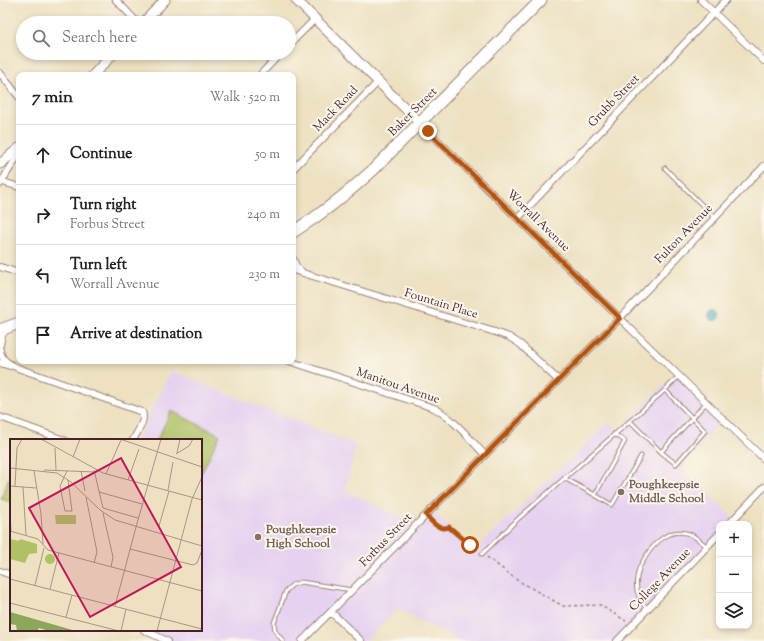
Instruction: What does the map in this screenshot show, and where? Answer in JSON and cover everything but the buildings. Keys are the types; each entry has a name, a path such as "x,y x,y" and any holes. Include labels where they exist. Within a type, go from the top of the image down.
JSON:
{"highway":[{"name":"Baker Street","path":"296,230 335,202 383,161 541,0"},
{"path":"0,330 15,324"}],"main road":[{"name":"Worrall Avenue","path":"296,0 420,123"},
{"path":"151,16 160,2"},
{"path":"96,72 107,60"},
{"path":"0,164 16,151"}],"street":[{"path":"116,0 131,16"},
{"path":"701,0 764,61"},
{"name":"Grubb Street","path":"518,218 726,0"},
{"path":"296,38 315,19"},
{"path":"263,72 274,60"},
{"path":"0,73 16,93"},
{"name":"Mack Road","path":"296,166 378,82"},
{"name":"Worrall Avenue","path":"420,123 764,459"},
{"path":"16,159 1,182 16,186"},
{"name":"Fulton Avenue","path":"620,318 764,166"},
{"path":"296,234 306,223"},
{"path":"0,266 16,272"},
{"path":"296,266 304,273"},
{"name":"Fountain Place","path":"296,271 509,337 520,344 558,380"},
{"name":"Forbus Street","path":"302,641 620,318"},
{"path":"0,345 4,332 15,324"},
{"path":"0,350 5,361 18,368"},
{"path":"0,363 142,412 144,415 143,421 134,439"},
{"name":"Manitou Avenue","path":"296,363 434,408 450,418 485,455"},
{"path":"0,417 48,437 59,439"},
{"path":"732,521 764,487"},
{"name":"College Avenue","path":"618,641 716,537"},
{"path":"0,571 10,575"},
{"path":"331,612 361,641"},
{"path":"146,631 167,641"}],"lane":[{"path":"665,168 715,218"},
{"path":"482,554 519,518 679,376"},
{"path":"630,421 661,452 676,464 706,431 665,390"},
{"path":"661,452 706,402"},
{"path":"595,495 625,441 614,434"},
{"path":"564,478 612,505 641,456"},
{"path":"648,609 638,595 636,582 639,568 652,547 663,537 675,533 686,533 696,538 707,547"},
{"path":"283,641 275,631 274,623 286,591 292,585 301,582 352,590"}],"path":[{"path":"426,515 437,526 445,529 449,527 470,545 517,580 563,606 600,605 633,625"}],"shaded area":[{"path":"171,371 356,445 345,491 416,524 431,510 476,549 608,423 619,430 676,373 723,419 680,468 734,518 732,521 716,521 716,537 617,641 460,641 398,608 366,641 361,641 331,612 303,641 167,641 146,631 202,631 202,439 137,439"}],"green space":[{"path":"171,411 220,435 202,472 202,439 157,439"},
{"path":"8,479 10,480 10,502 1,499"}],"water":[{"path":"712,310 716,310 718,311 718,319 712,320 709,317 709,313"}],"place":[{"name":"Poughkeepsie Middle School","path":"621,492"},
{"name":"Poughkeepsie High School","path":"258,537"}],"route":[{"path":"428,131 620,318 426,515 437,526 445,529 449,527 470,545"}]}
